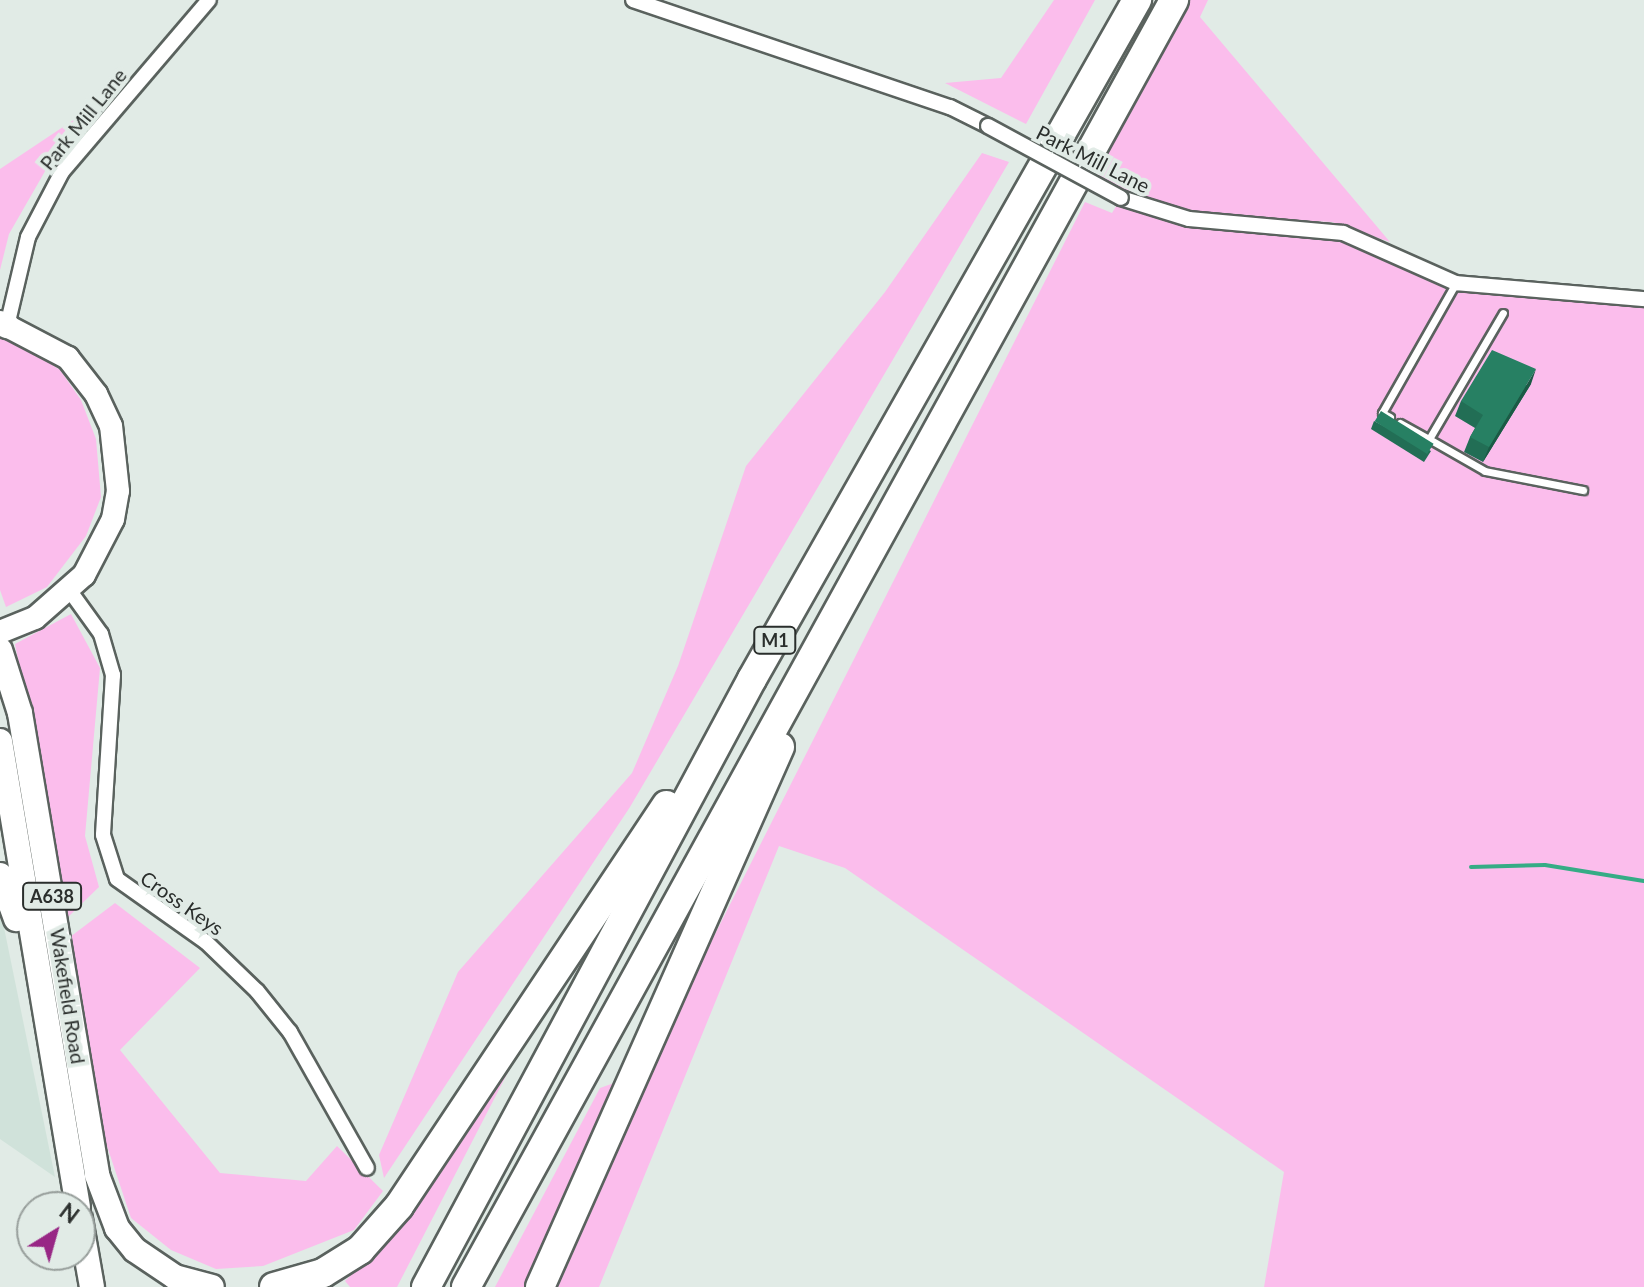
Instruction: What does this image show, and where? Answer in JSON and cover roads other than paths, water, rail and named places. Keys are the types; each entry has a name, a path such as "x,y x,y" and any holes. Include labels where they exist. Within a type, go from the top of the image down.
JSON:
{"highway":[{"name":"M1","path":"426,1287 752,679 1137,0"},
{"name":"M1","path":"466,1287 863,560 1174,0"},
{"path":"540,1287 863,560"},
{"name":"Wakefield Road","path":"0,650 20,713 97,1175 117,1228 135,1250 175,1277 212,1287"},
{"path":"274,1287 323,1273 360,1250 399,1206 752,679"},
{"name":"A638","path":"0,741 75,1191"},
{"name":"A638","path":"0,875 60,1104"}],"main road":[{"path":"0,632 35,618 70,591 98,556 113,519 111,426 68,358 2,326"}],"street":[{"name":"Park Mill Lane","path":"2,326 28,237 62,172 209,0"},
{"name":"Park Mill Lane","path":"633,0 950,107 1121,198 1189,219 1343,233 1456,283 1535,295 1644,299"},
{"name":"Cross Keys","path":"70,591 101,634 113,675 103,835 117,879 206,942 257,991 290,1032 367,1168"}],"lane":[{"path":"1456,283 1382,413 1485,471 1583,490"},
{"path":"1429,439 1503,313"}],"waterway":[{"path":"1471,867 1545,865 1644,881"}]}
